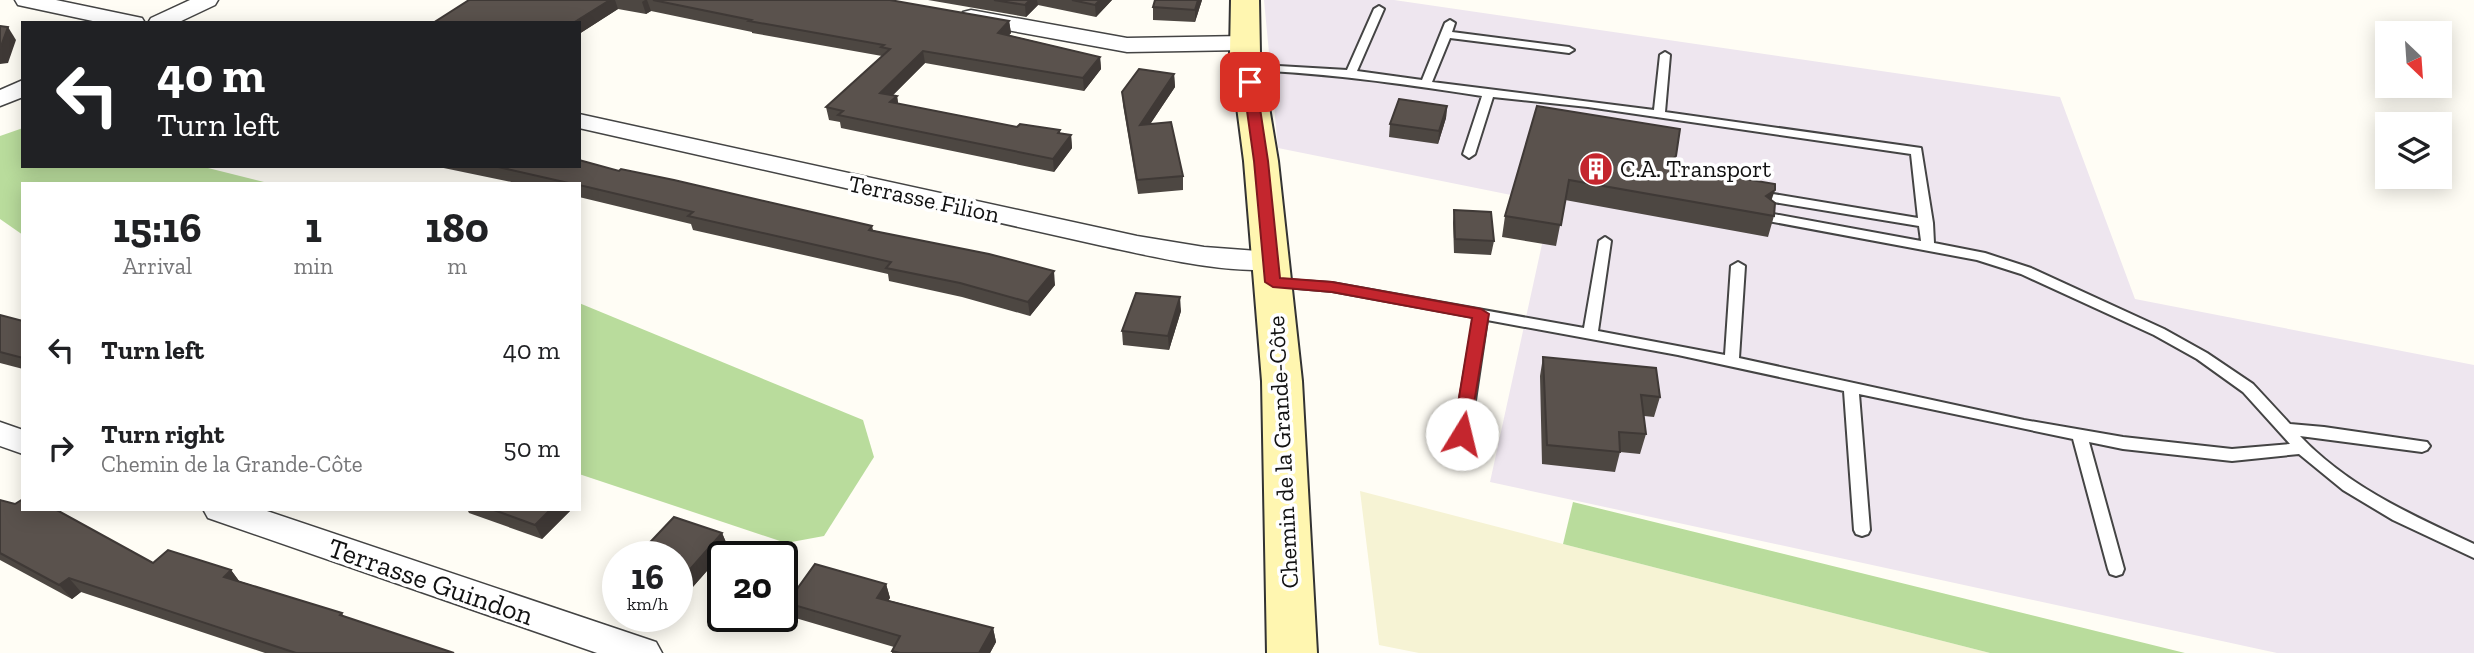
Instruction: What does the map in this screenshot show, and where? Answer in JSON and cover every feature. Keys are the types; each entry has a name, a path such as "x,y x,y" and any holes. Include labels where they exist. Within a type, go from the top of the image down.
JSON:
{"main road":[{"name":"Chemin de la Grande-Côte","path":"1245,0 1246,55 1261,161 1282,381 1292,653"}],"street":[{"path":"26,0 125,21"},
{"path":"163,21 207,0"},
{"path":"943,12 1127,45 1246,55"},
{"path":"0,99 21,88"},
{"name":"Terrasse Filion","path":"581,121 834,179 1272,271"},
{"path":"0,434 21,441"},
{"name":"Terrasse Guindon","path":"226,511 643,653"}],"lane":[{"path":"1349,75 1379,9"},
{"path":"1426,84 1448,28 1569,50"},
{"path":"1246,55 1349,75 1658,114 1917,151 1928,246"},
{"path":"1658,114 1665,55"},
{"path":"1469,154 1489,93"},
{"path":"1741,192 1927,223"},
{"path":"1768,217 1980,256 2026,271 2159,332 2227,371 2248,388 2328,471 2369,499 2474,551"},
{"path":"1590,334 1605,241"},
{"path":"1732,362 1738,265"},
{"path":"1272,271 1332,287 1732,362 2079,435 2202,453 2252,454 2303,448"},
{"path":"1462,434 1481,314"},
{"path":"1851,388 1862,530"},
{"path":"2285,429 2422,446"},
{"path":"2079,435 2116,569"}],"shaded area":[{"path":"1264,0 1394,0 2060,97 2135,299 2474,365 2474,653 2277,653 1490,482 1551,203 1278,148"},
{"path":"1360,491 1990,653 1419,653 1379,645"}],"green space":[{"path":"21,129 21,168 208,168 264,182 21,182 21,234 0,219 0,136"},
{"path":"581,304 863,420 874,457 824,536 780,541 581,475"},
{"path":"1573,502 2185,653 1990,653 1563,544"}],"building":[{"path":"469,0 610,0 576,21 436,21"},
{"path":"653,0 890,0 1009,21 998,33 1100,57 1083,78 923,51 880,93 897,96 890,102 1017,127 1020,124 1060,130 1058,133 1071,135 1053,159 838,115 843,111 826,107 890,49 881,47 884,45 749,21 751,20"},
{"path":"994,0 1030,0 1025,5"},
{"path":"1072,0 1100,0 1095,5"},
{"path":"1155,0 1198,0 1195,10 1153,7"},
{"path":"0,26 8,27 0,49"},
{"path":"1139,69 1174,74 1140,125 1171,122 1183,176 1137,180 1122,92"},
{"path":"1399,99 1447,106 1439,131 1390,124"},
{"path":"1537,106 1680,129 1676,156 1671,160 1674,167 1775,184 1775,190 1766,196 1775,203 1774,216 1569,180 1561,225 1505,216"},
{"path":"581,161 872,226 869,230 989,254 1054,271 1028,302 960,283 886,268 891,262 688,216 693,212 581,185 581,182 564,182 503,168 581,168"},
{"path":"1454,210 1491,212 1494,241 1455,239"},
{"path":"1136,293 1180,297 1168,336 1122,331"},
{"path":"0,315 21,320 21,357 0,352"},
{"path":"1543,357 1656,368 1660,397 1641,395 1646,434 1619,432 1620,452 1547,445"},
{"path":"0,500 15,504 21,500 21,511 59,511 153,563 168,550 231,570 224,577 342,613 340,615 454,653 296,653 69,578 59,585 0,553"},
{"path":"496,511 549,511 535,525"},
{"path":"674,517 722,533 715,541 707,541 707,550 693,566 693,541 651,541"},
{"path":"815,564 886,584 877,598 993,628 979,653 900,653 892,651 900,636 798,606 798,588"}],"place":[{"name":"C.A. Transport","path":"1596,169"}],"route":[{"path":"1250,82 1273,282 1332,287 1481,314 1462,434"}]}
